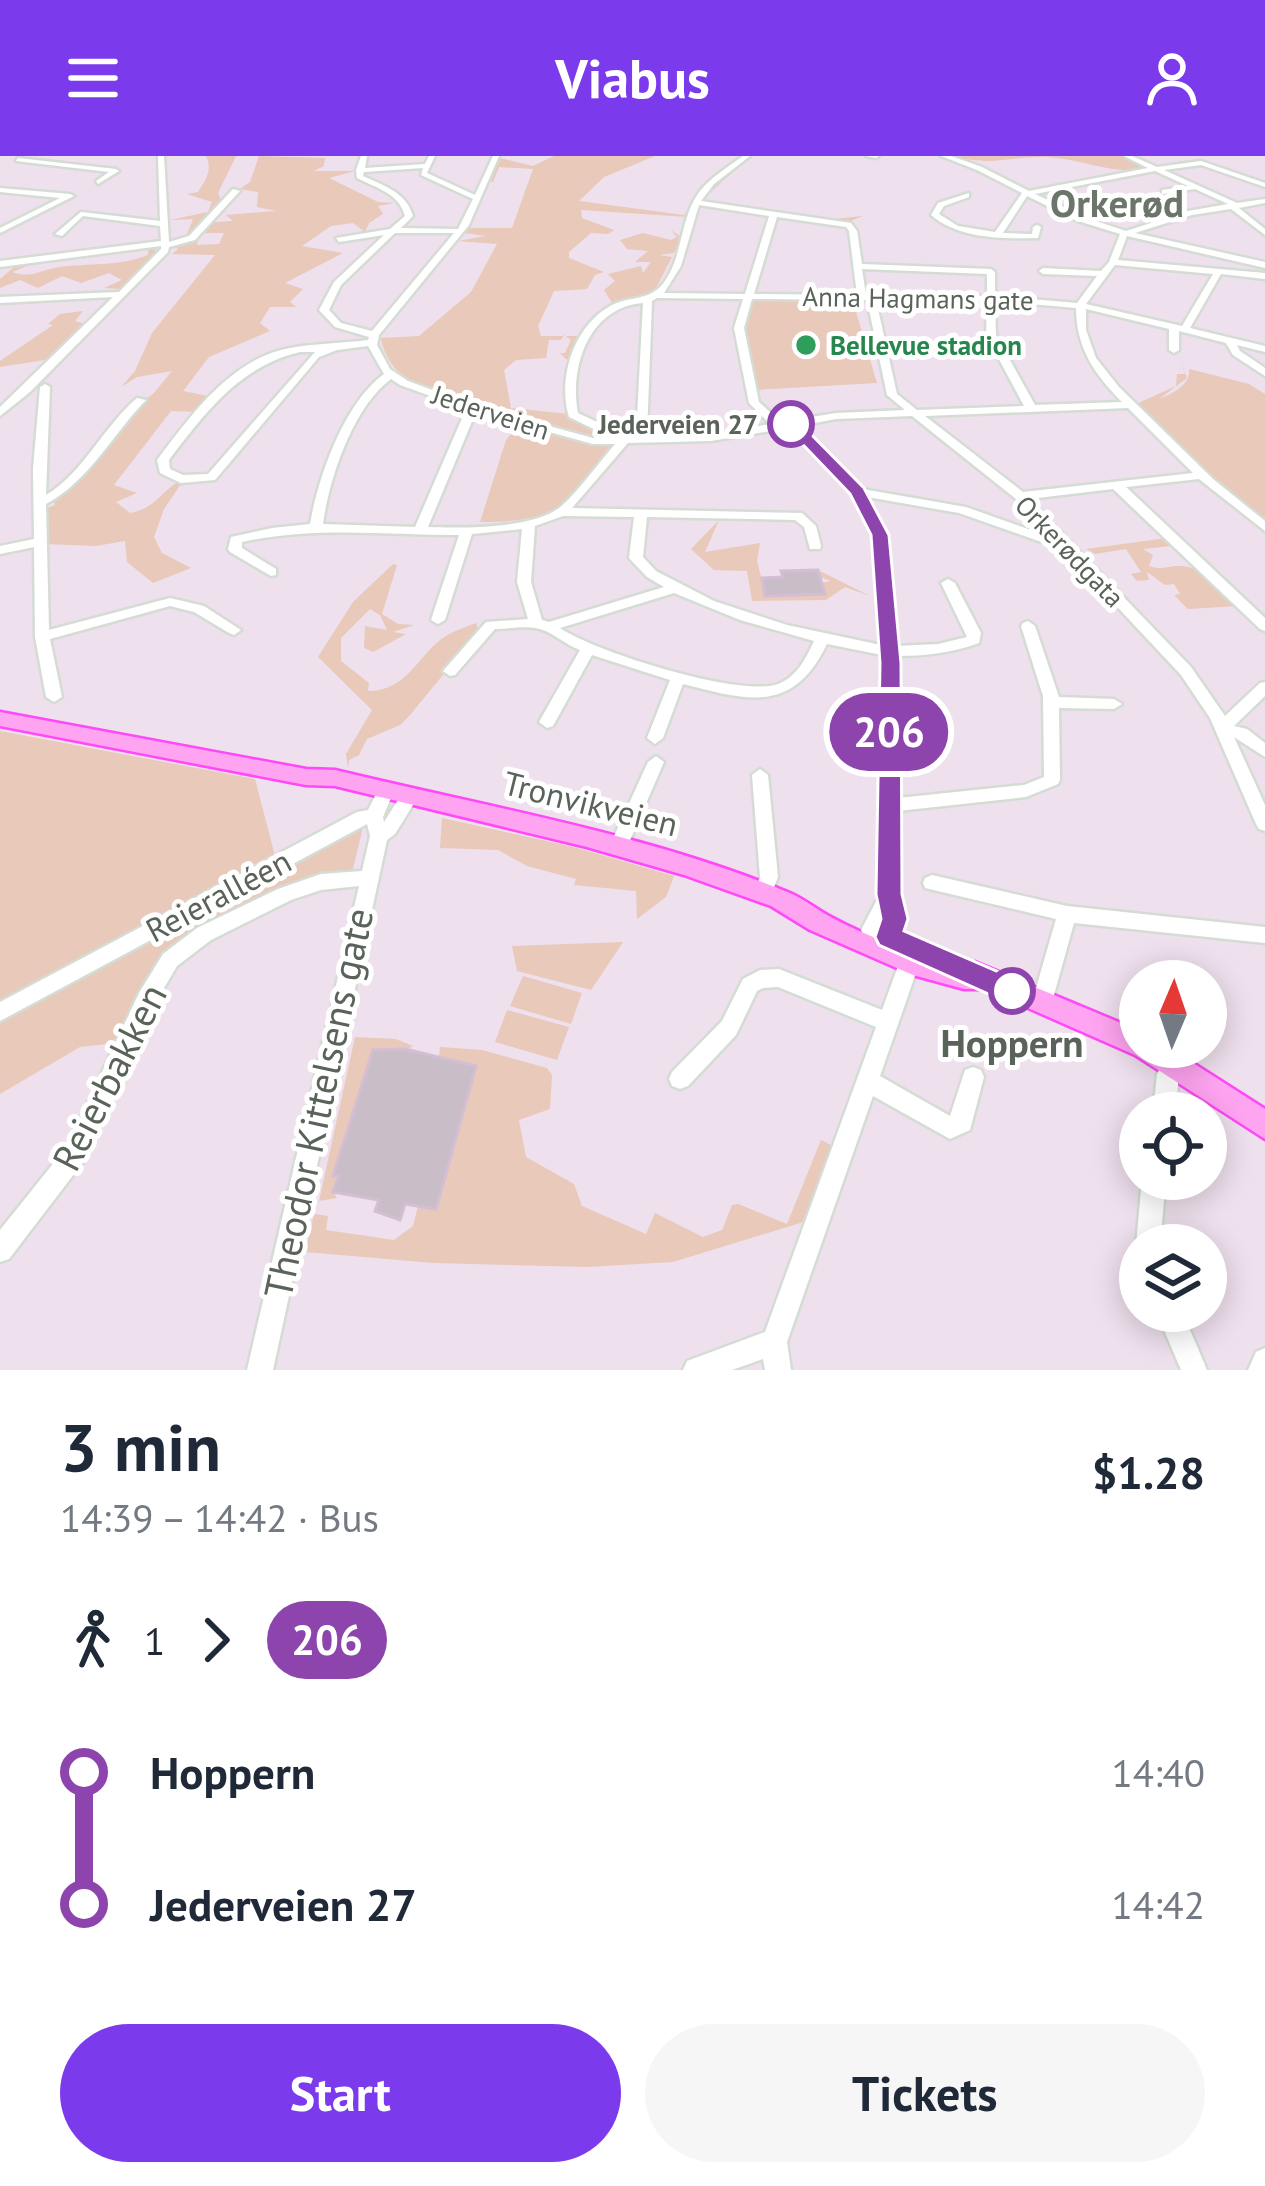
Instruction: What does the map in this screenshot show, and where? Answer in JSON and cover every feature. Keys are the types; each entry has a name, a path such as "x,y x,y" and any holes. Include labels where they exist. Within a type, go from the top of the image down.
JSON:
{"main road":[{"name":"Tronvikveien","path":"0,718 306,777 329,786 409,797 619,845 763,893 807,912 819,923 880,937 966,980 982,979 1119,1036"},
{"name":"Tronvikveien","path":"1181,1068 1265,1125"}],"street":[{"path":"0,168 30,156"},
{"path":"3,408 43,381 166,244 161,156"},
{"path":"364,156 358,177 408,207 408,218 341,280 324,306 338,325 372,339"},
{"path":"432,156 422,172 478,199"},
{"path":"328,349 311,361 216,472 205,479 174,477 161,465 203,409 259,361 372,339 459,232 496,156"},
{"path":"654,298 614,304 572,363 573,415 614,435 640,441 654,298 703,192 747,156"},
{"path":"944,156 986,170 1087,221 1265,265"},
{"path":"1127,156 1233,205 1265,233"},
{"path":"18,160 116,171 98,182"},
{"path":"989,160 1030,194"},
{"path":"999,233 1016,200 1030,194 1154,169 1208,163 1265,185"},
{"path":"359,170 424,166"},
{"path":"1165,192 1196,187"},
{"path":"0,190 69,196 0,231"},
{"path":"0,264 192,238 236,190"},
{"path":"0,199 23,192"},
{"path":"965,195 940,205 937,217 951,226 999,233 1035,236 1036,227"},
{"path":"1265,201 1128,232 1081,306 1081,330 1093,363 1203,475 1265,527"},
{"name":"Orkerødgata","path":"700,203 848,225 890,371 890,391 915,416 1020,496 1186,671 1222,728 1265,824"},
{"path":"774,213 739,328 747,386 758,410 812,442 858,492 880,535 889,649 889,894 895,919 880,937"},
{"path":"59,234 74,217 84,214 164,224"},
{"path":"340,240 397,230 459,232"},
{"path":"1113,262 1265,276"},
{"path":"858,266 994,270 992,340 1032,410"},
{"path":"1043,272 1104,274"},
{"path":"1174,350 1179,330 1217,274"},
{"path":"0,300 124,294"},
{"name":"Anna Hagmans gate","path":"654,298 991,296 1081,306 1265,349"},
{"name":"Jederveien","path":"372,339 389,375 472,408 573,438 623,442 711,438 836,416 1131,405"},
{"path":"1231,342 1234,351 1265,373"},
{"path":"316,526 355,410 374,385 389,375"},
{"path":"43,381 42,637 54,697"},
{"path":"41,502 61,489 121,415 141,400"},
{"path":"420,530 472,408"},
{"path":"562,512 623,442"},
{"path":"1020,496 1203,475"},
{"path":"1115,484 1265,626"},
{"path":"858,492 962,510 1063,546"},
{"path":"271,572 235,549 236,540 316,526 466,533 530,524 562,512 798,516 810,526 815,546"},
{"path":"640,514 636,558 670,590 824,636 889,649 974,640 948,583"},
{"path":"530,524 524,582 544,624 563,638 679,676 749,692 778,690 803,674 824,636"},
{"path":"438,620 466,533"},
{"path":"0,550 40,542"},
{"path":"450,671 491,625 544,624 670,590"},
{"path":"42,637 170,602 199,609 233,630"},
{"path":"890,805 911,806 1049,784 1053,776 1052,702 1028,626"},
{"path":"547,722 589,647"},
{"path":"655,738 679,676"},
{"path":"1222,728 1265,687"},
{"path":"1052,702 1114,704"},
{"path":"1222,728 1241,733 1265,751"},
{"path":"619,845 656,762"},
{"path":"760,775 769,878 763,893"},
{"name":"Theodor Kittelsens gate","path":"260,1370 385,793"},
{"name":"Theodor Kittelsens gate","path":"376,827 389,829 409,797"},
{"name":"Reieralléen","path":"0,1012 363,817 376,827"},
{"name":"Reierbakken","path":"0,1250 64,1172 102,1103 146,999 170,960 204,934 285,894 321,882 366,878"},
{"path":"932,883 1067,914 1265,935"},
{"path":"1042,1002 1067,914"},
{"path":"778,1370 774,1342 914,953"},
{"path":"680,1078 729,1028 750,985 760,979 779,978 888,1022"},
{"path":"867,1081 940,1127 950,1128 962,1122 973,1076"},
{"path":"1178,1332 1194,1370"},
{"path":"696,1370 774,1342"},
{"path":"1261,1370 1265,1360"}],"shaded area":[{"path":"206,156 236,156 218,193 222,202 186,237 193,219 170,220 208,212 212,202 187,194 198,192 206,179"},
{"path":"259,156 325,158 324,166 314,171 355,171 329,178 378,202 394,203 378,206 383,214 365,232 353,223 331,226 302,246 343,253 285,283 303,289 290,302 296,307 270,307 260,323 270,331 209,357 183,391 213,397 198,412 171,411 114,485 137,493 116,502 130,513 183,481 164,509 154,537 162,553 191,568 153,583 127,562 125,541 96,546 45,544 45,509 55,505 53,499 127,412 153,394 172,371 137,377 121,387 135,371 152,333 215,255 172,254 178,249 175,246 198,239 197,245 219,244 224,233 200,233 216,217 215,222 233,221 226,215 276,211 257,207 258,192 240,189 250,182"},
{"path":"491,156 533,166 554,156 655,156 604,177 579,201 684,215 701,190 750,156 702,200 834,219 863,216 841,225 839,221 701,202 688,217 581,210 582,218 614,230 591,233 569,252 569,258 604,272 595,275 587,289 554,291 538,326 541,336 563,336 561,340 549,340 546,358 516,360 504,370 511,408 569,414 616,438 596,436 438,393 398,371 384,351 381,338 419,336 471,292 497,244 458,241 486,236 465,233 469,228 512,228 533,169 499,167 491,182 496,168"},
{"path":"952,156 1125,156 1149,169 1122,170 1046,157 990,161"},
{"path":"671,230 681,237 674,253 659,255 672,257 653,294 612,303 604,290 615,281 608,274 641,266 643,273 651,262 635,262 648,251 627,249 620,240 643,233 671,240 677,237"},
{"path":"149,247 157,251 121,289 104,288 122,280 109,273 81,283 62,276 38,288 20,280 0,288 0,279 19,263 42,260 12,272 31,274 126,261 148,255"},
{"name":"Bellevue stadion","path":"852,298 877,383 754,390 745,339 751,299"},
{"path":"83,311 75,321 86,324 51,359 0,367 0,361 53,325 48,324 60,314"},
{"path":"565,336 582,336 567,360 560,353 565,353 571,340"},
{"path":"1178,355 1187,378 1159,399 1184,384 1189,375 1189,369 1249,384 1265,394 1265,525 1134,405 1176,386 1177,374 1185,374"},
{"path":"519,425 614,446 559,506 528,518 480,522 506,440"},
{"path":"719,520 705,552 760,543 757,561 766,596 824,594 821,583 831,581 820,577 818,570 870,596 845,587 826,600 752,601 747,571 714,570 691,549"},
{"path":"1167,538 1171,546 1143,549 1153,555 1149,566 1197,570 1238,606 1188,609 1174,595 1180,594 1174,584 1165,585 1147,572 1149,580 1137,581 1131,574 1141,572 1126,549 1095,554 1086,549"},
{"path":"397,565 382,614 398,624 414,625 393,632 406,634 373,652 364,648 365,626 387,630 380,615 370,609 341,638 341,661 369,683 368,691 401,680 448,635 476,623 479,631 410,715 400,725 367,739 359,755 349,760 348,769 346,754 372,710 318,657 353,602"},
{"path":"0,731 255,779 275,856 356,816 0,1008"},
{"path":"442,818 574,847 674,876 666,897 637,919 636,891 574,885 576,879 527,866 498,850 440,848"},
{"path":"364,823 352,873 197,932 116,1043 80,1047 0,1094 0,1015"},
{"path":"623,942 591,990 517,971 512,946"},
{"path":"523,976 582,993 571,1024 510,1006"},
{"path":"507,1010 569,1027 557,1060 495,1042"},
{"path":"355,1037 396,1039 413,1046 386,1068 363,1102 333,1175 339,1176 333,1192 337,1198 319,1201"},
{"path":"440,1047 482,1050 547,1068 552,1075 550,1109 519,1120 526,1157 574,1184 582,1206 646,1234 655,1213 703,1237 722,1230 732,1205 738,1204 787,1224 821,1140 833,1146 810,1220 673,1262 588,1267 434,1263 305,1252 314,1214 328,1216 326,1230 394,1240 413,1226 418,1206 437,1208 476,1067 439,1056"}],"building":[{"path":"818,570 825,594 765,596 762,578 783,577 781,571"},
{"path":"405,1049 476,1066 436,1209 405,1204 400,1220 375,1211 379,1200 333,1192 339,1176 333,1176 373,1050"}],"bus line":[{"name":"206","path":"791,424 858,492 880,535 890,663 889,894 894,899 895,919 889,937 969,968 1012,991"}],"place":[{"name":"Bellevue stadion","path":"806,345"},
{"name":"Jederveien 27","path":"791,424"},
{"name":"Hoppern","path":"1012,991"}],"district":[{"name":"Orkerød","path":"1117,202"}]}
